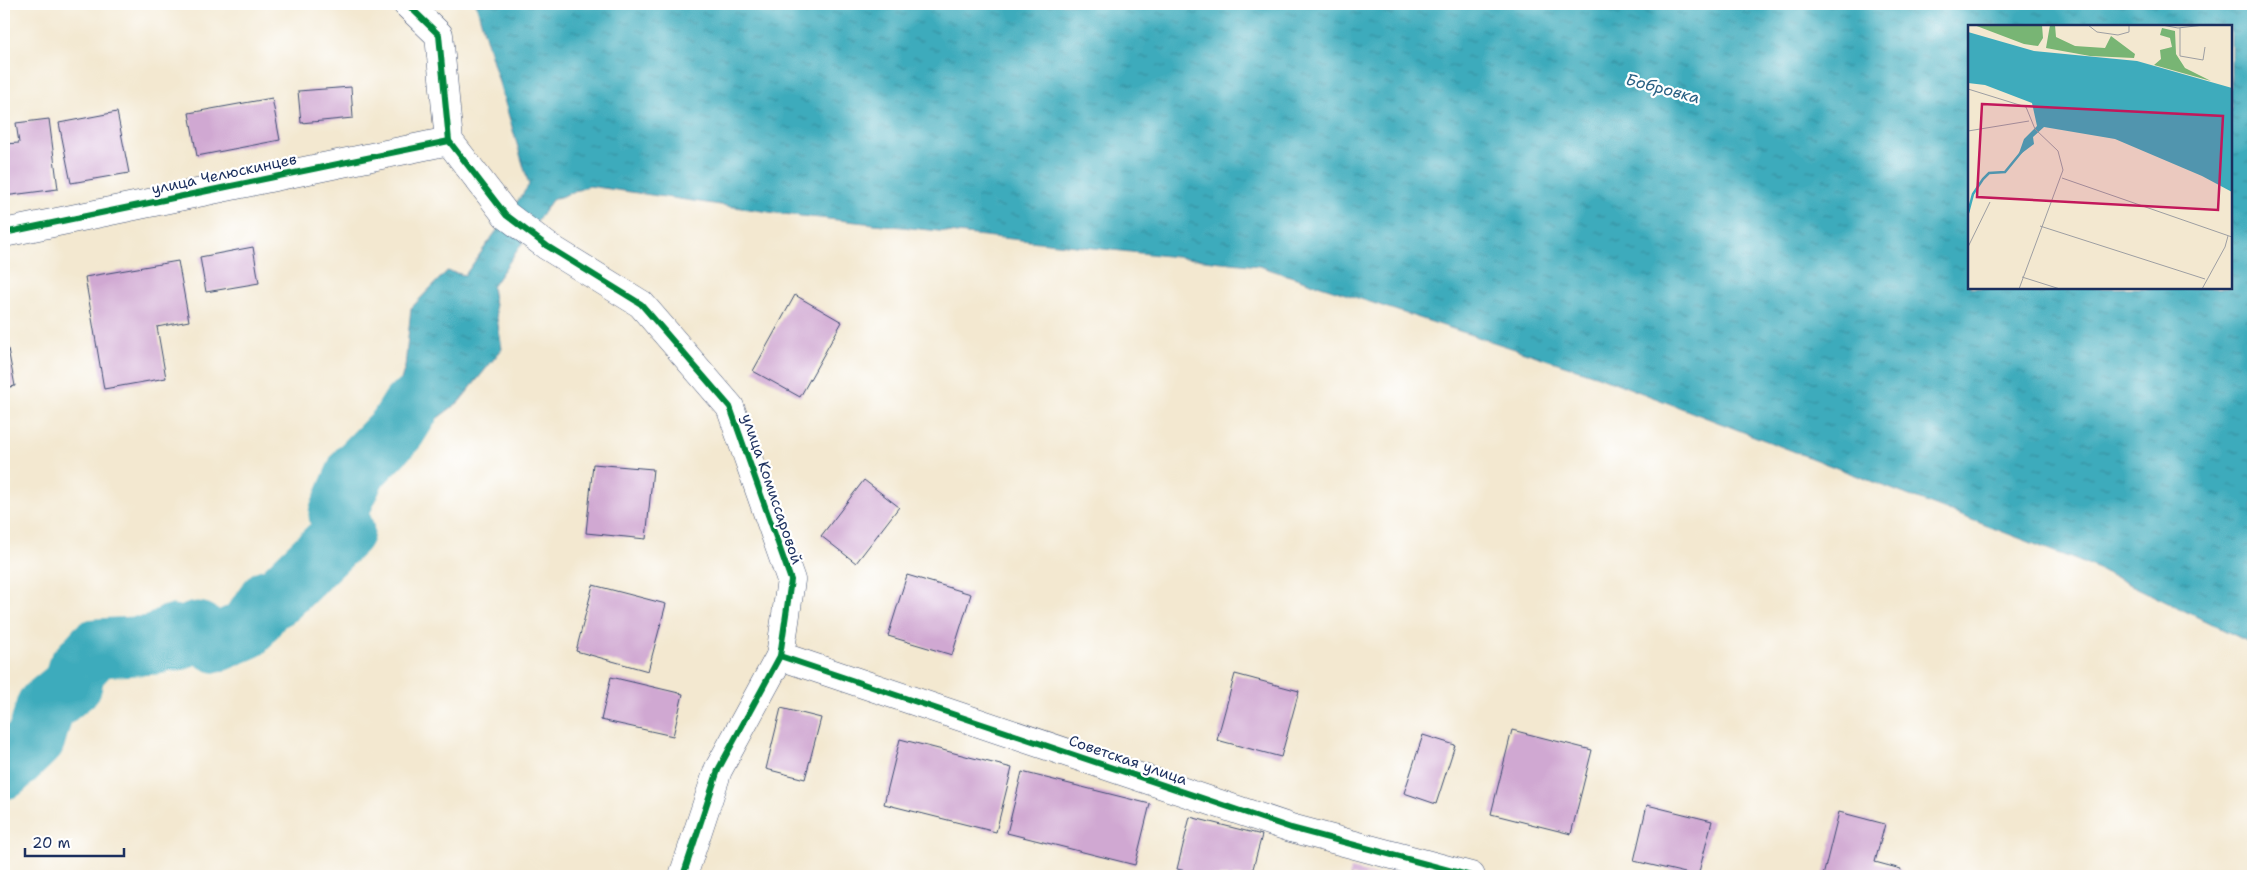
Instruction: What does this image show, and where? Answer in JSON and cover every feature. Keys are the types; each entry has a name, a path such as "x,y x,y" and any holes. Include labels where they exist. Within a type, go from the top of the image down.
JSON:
{"street":[{"path":"406,4 438,34 450,141"},
{"name":"улица Комиссаровой","path":"450,141 506,215 536,238 641,304 730,407 791,580 780,656 718,770 683,876"},
{"name":"улица Челюскинцев","path":"4,233 450,141"},
{"name":"Советская улица","path":"780,656 1292,828 1471,876"}],"water":[{"name":"Бобровка","path":"476,4 2253,4 2253,644 2094,567 1598,376 1259,266 783,214 589,186 552,200 492,287 502,349 459,402 395,450 357,470 385,430 405,367 411,308 447,271 465,275 529,185"}],"building":[{"path":"351,87 353,118 301,123 298,91"},
{"path":"272,98 280,140 197,156 189,113"},
{"path":"117,112 129,173 71,183 59,123"},
{"path":"49,119 58,189 4,196 4,144 19,143 16,123"},
{"path":"253,247 259,283 206,292 200,257"},
{"path":"178,261 189,321 157,327 166,378 104,389 85,277"},
{"path":"795,295 842,322 800,397 753,371"},
{"path":"4,328 15,386 4,388"},
{"path":"593,464 653,469 646,539 586,533"},
{"path":"864,480 899,507 856,563 821,536"},
{"path":"907,575 971,594 952,655 888,636"},
{"path":"593,585 666,604 648,671 576,651"},
{"path":"1235,674 1299,691 1281,757 1217,740"},
{"path":"611,677 683,694 673,736 601,720"},
{"path":"781,708 821,718 805,779 766,769"},
{"path":"1512,730 1592,750 1571,834 1491,814"},
{"path":"1423,735 1455,745 1436,804 1404,793"},
{"path":"900,739 1012,768 996,832 884,804"},
{"path":"1022,772 1150,804 1135,865 1007,833"},
{"path":"1647,805 1712,821 1698,876 1634,861"},
{"path":"1839,812 1885,824 1875,862 1901,869 1899,876 1823,876"},
{"path":"1190,817 1262,835 1251,876 1208,876 1177,869"},
{"path":"1351,869 1378,876 1349,876"}],"waterway":[{"path":"4,770 36,739 45,707 73,684 76,670 96,648 156,645 172,634 175,642 197,631 216,643 246,630 269,598 276,598 345,531 338,514 357,470 397,429 410,408"}],"cycle path":[{"path":"407,4 439,35 449,141 506,215 547,246 641,304 730,407 791,580 780,656 718,770 683,876"},
{"path":"4,233 449,141"},
{"path":"780,656 1291,828 1471,876"}]}
